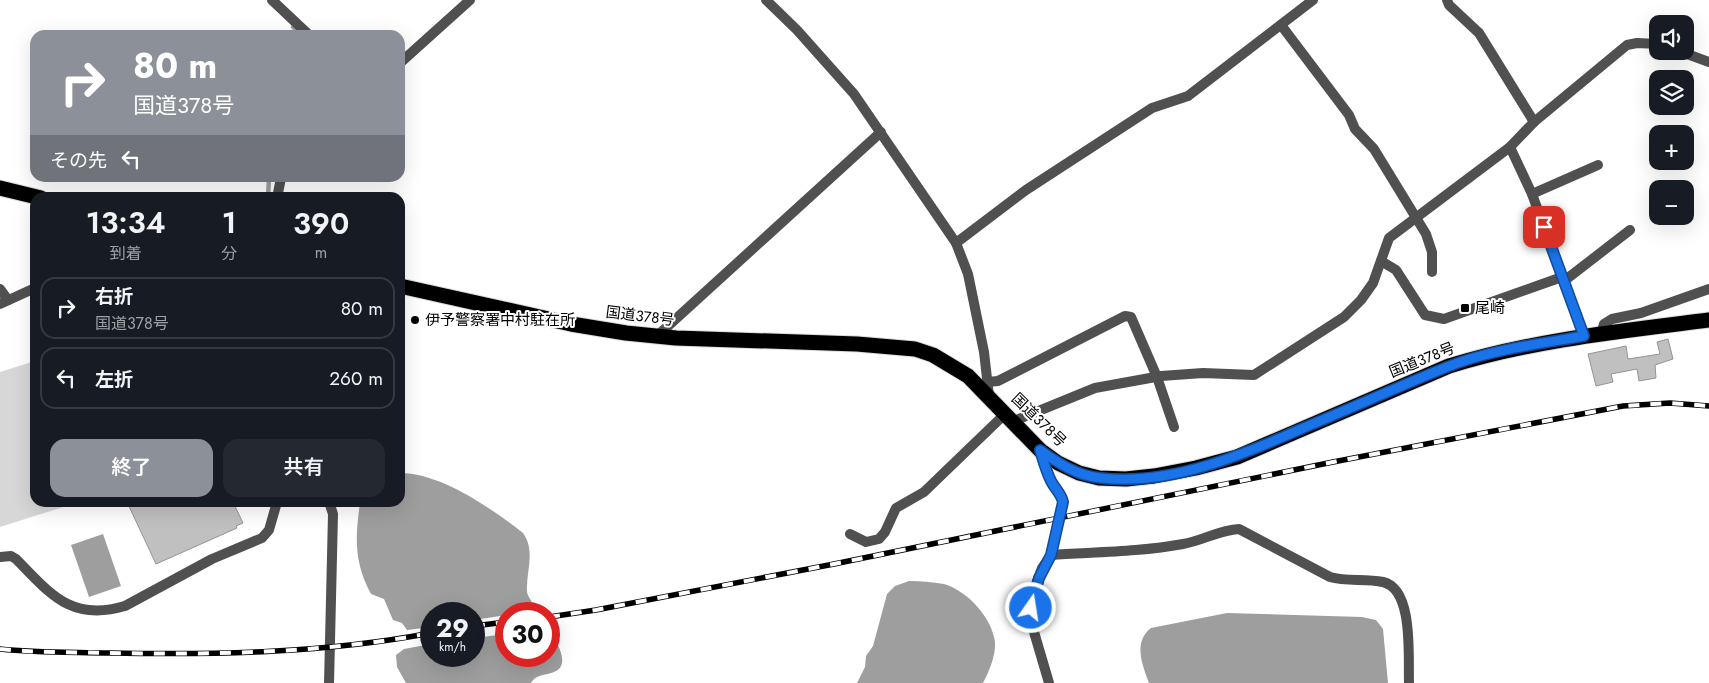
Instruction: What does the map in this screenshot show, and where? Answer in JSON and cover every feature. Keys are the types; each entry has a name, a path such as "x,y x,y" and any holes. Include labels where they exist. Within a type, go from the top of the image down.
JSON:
{"highway":[{"path":"0,188 30,195"},
{"name":"国道378号","path":"405,287 571,324 657,336 724,341 856,344 915,349 933,355 988,389 1040,450 1072,470 1099,478 1126,479 1196,468 1237,457 1449,366 1510,349 1584,336 1709,320"}],"street":[{"path":"272,0 304,30"},
{"path":"405,58 470,0"},
{"path":"766,0 831,67 881,132 956,243 968,274 984,352 988,389"},
{"path":"956,243 1026,190 1152,108 1188,96 1313,0"},
{"path":"1447,0 1449,5 1479,33 1534,122"},
{"path":"1281,25 1349,115 1356,128 1374,149 1429,241 1432,272"},
{"path":"850,534 866,542 879,539 885,532 896,508 924,492 1010,417 1095,388 1157,377 1202,373 1254,375 1344,317 1361,300 1373,283 1389,238 1416,220 1510,147 1534,122 1627,45 1649,44"},
{"path":"1694,56 1709,62"},
{"path":"657,336 881,132"},
{"path":"1510,147 1532,194 1584,336"},
{"path":"1532,194 1598,165"},
{"path":"1381,260 1396,270 1425,315 1432,318 1444,318 1563,279 1630,230"},
{"path":"0,289 4,302 30,290"},
{"path":"1601,334 1604,324 1612,319 1641,312 1709,289"},
{"path":"988,389 998,381 1125,316 1130,317 1157,377 1174,427"},
{"path":"1040,450 1052,483 1061,495 1063,502 1051,555 1037,581 1031,608 1034,632 1049,683"},
{"path":"0,557 11,556 16,558 56,598 71,607 91,610 113,609 125,606 212,560 262,538 269,530 276,507"},
{"path":"329,683 333,514 331,507"},
{"path":"1051,555 1162,548 1186,544 1224,530 1239,529 1330,576 1344,581 1381,581 1392,585 1399,594 1404,608 1408,640 1408,683"}],"shaded area":[{"path":"30,363 30,507 63,507 0,527 0,372"},
{"path":"405,474 432,479 448,485 481,503 523,533 527,540 530,554 527,591 532,602 495,602 495,617 485,618 485,602 420,602 420,628 407,630 402,623 393,620 384,599 371,594 361,571 357,539 360,507 405,507"},
{"path":"103,534 121,586 89,597 71,545"},
{"path":"909,581 940,583 953,588 970,599 984,615 993,633 995,647 992,663 983,683 857,683 865,667 866,656 873,646 887,594 895,586"},
{"path":"1227,613 1362,617 1376,620 1383,629 1388,683 1149,683 1142,661 1141,647 1145,634 1151,628"},
{"path":"495,635 495,667 560,667 560,650 562,663 560,668 553,673 539,676 531,683 406,683 397,667 396,655 404,649 420,646 420,667 485,667 485,637"}],"building":[{"path":"1668,339 1673,359 1655,365 1656,378 1639,381 1637,369 1611,374 1613,382 1596,386 1588,354 1626,346 1628,359 1660,354 1657,342"},
{"path":"129,507 235,507 243,523 236,526 237,528 156,564"}],"waterway":[{"path":"293,27 296,30"},
{"path":"268,192 269,182"}],"railway":[{"path":"560,615 834,564 1333,462 1623,406 1670,403 1709,406"},
{"path":"485,625 495,623"},
{"path":"0,649 150,654 231,653 312,649 420,635"}],"place":[{"name":"尾崎","path":"1465,308"},
{"name":"伊予警察署中村駐在所","path":"415,320"}],"route":[{"path":"1031,608 1035,587 1042,568 1051,555 1063,502 1061,495 1052,483 1040,450 1058,463 1079,473 1099,478 1126,479 1196,468 1237,457 1449,366 1510,349 1584,336 1544,227"}]}
